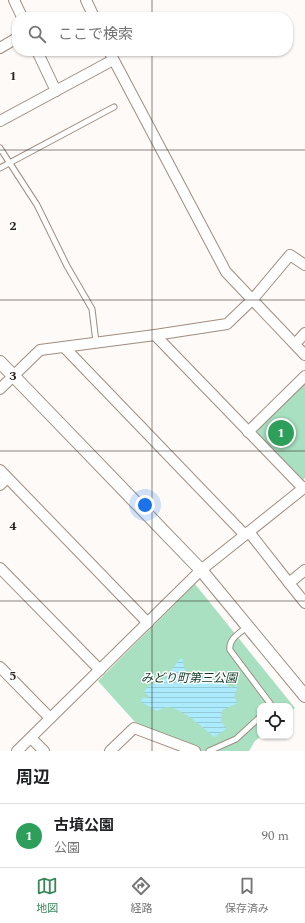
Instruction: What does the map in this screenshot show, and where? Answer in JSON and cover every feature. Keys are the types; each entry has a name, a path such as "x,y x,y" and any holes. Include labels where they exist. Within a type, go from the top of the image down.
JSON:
{"street":[{"path":"14,0 20,12"},
{"path":"86,0 92,12"},
{"path":"0,48 12,41"},
{"path":"39,56 56,91"},
{"path":"0,121 56,91 111,56 226,272 305,355"},
{"path":"0,389 40,350 227,324 252,299 290,255 305,265"},
{"path":"295,344 305,333"},
{"path":"18,751 202,570 304,488 155,335"},
{"path":"64,347 247,533 305,602"},
{"path":"0,362 202,570 305,696"},
{"path":"248,432 305,376"},
{"path":"2,478 148,623"},
{"path":"0,568 100,670"},
{"path":"289,583 305,570"},
{"path":"0,667 50,718"},
{"path":"110,751 134,728 195,751"},
{"path":"31,738 44,751"}],"lane":[{"path":"0,168 114,107"},
{"path":"0,148 37,205 67,266 92,309 96,342"},
{"path":"248,626 232,640 230,650 270,703"},
{"path":"208,751 236,739 257,720"}],"green space":[{"path":"305,381 305,478 303,480 298,477 258,435 257,430"},
{"name":"みどり町第三公園","path":"195,584 291,703 257,703 257,739 249,751 201,751 135,722 98,681"}],"water":[{"path":"182,657 186,676 196,674 212,685 220,678 231,688 238,685 234,697 238,703 222,710 221,721 226,729 214,737 192,718 178,710 166,707 157,711 143,703 141,699 150,697 144,692 147,688 166,678"}],"place":[{"name":"古墳公園","path":"281,433"}]}
